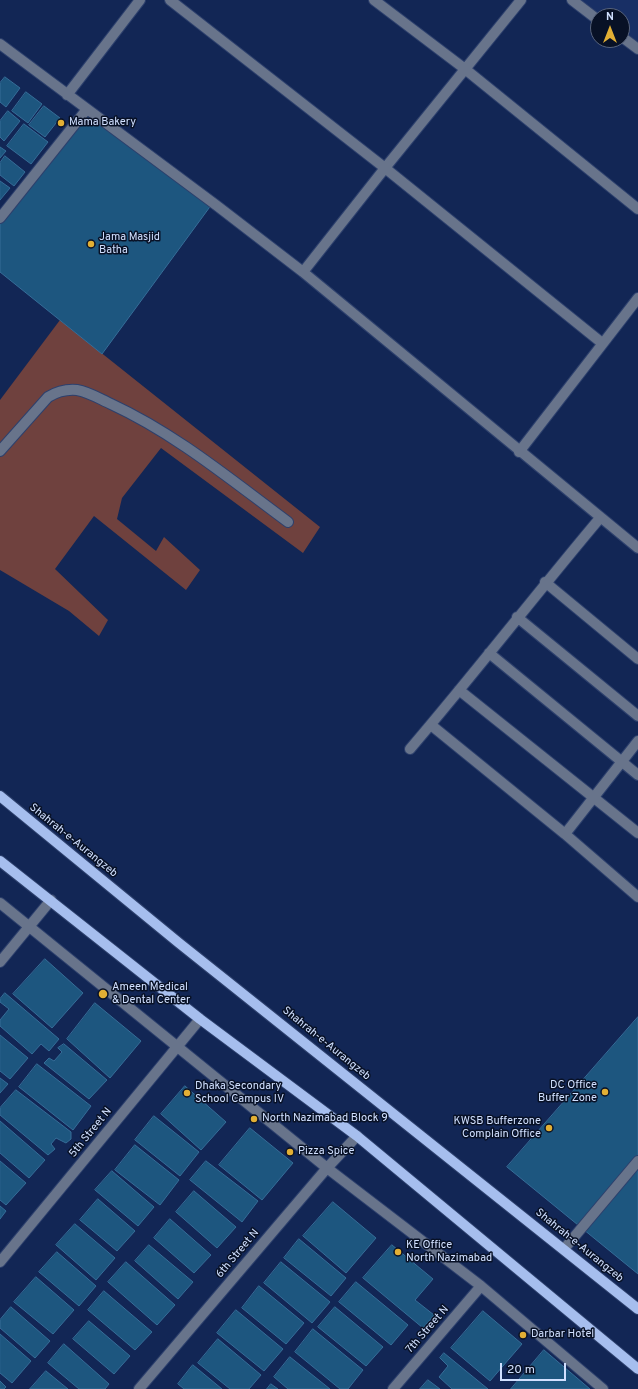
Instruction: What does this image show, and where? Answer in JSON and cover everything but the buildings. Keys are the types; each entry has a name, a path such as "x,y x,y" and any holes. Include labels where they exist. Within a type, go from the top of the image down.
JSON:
{"main road":[{"name":"Shahrah-e-Aurangzeb","path":"0,796 179,943 638,1309"},
{"path":"0,861 200,1019 358,1136 638,1369"}],"street":[{"path":"66,95 140,0"},
{"path":"170,0 385,168 602,343"},
{"path":"374,0 465,70 638,209"},
{"path":"303,272 521,0"},
{"path":"572,0 590,14"},
{"path":"0,44 303,272 519,452 637,546"},
{"path":"0,218 87,109"},
{"path":"519,452 638,298"},
{"path":"0,451 48,397 57,391 79,390 145,420 190,450 288,522"},
{"path":"410,749 460,690 517,617 600,518"},
{"path":"546,582 638,659"},
{"path":"517,617 638,716"},
{"path":"489,653 638,774"},
{"path":"460,690 638,834"},
{"path":"431,725 565,834 638,897"},
{"path":"565,834 638,741"},
{"path":"0,962 51,900"},
{"path":"0,903 327,1168 481,1286 603,1389"},
{"name":"5th Street N","path":"0,1262 200,1019"},
{"name":"6th Street N","path":"139,1389 327,1168 358,1136"},
{"path":"564,1249 638,1162"},
{"name":"7th Street N","path":"393,1389 481,1286"}],"shaded area":[{"path":"572,0 638,0 638,49 630,43 630,8 590,8 590,11"},
{"path":"60,320 320,527 303,553 161,448 122,498 117,519 156,551 164,537 200,570 186,590 94,516 55,569 108,620 99,636 69,611 0,570 0,400"}],"place":[{"name":"Mama Bakery","path":"61,123"},
{"name":"Jama Masjid Batha","path":"91,244"},
{"name":"Ameen Medical & Dental Center","path":"103,994"},
{"name":"DC Office Buffer Zone","path":"605,1092"},
{"name":"Dhaka Secondary School Campus IV","path":"187,1093"},
{"name":"North Nazimabad Block 9","path":"254,1119"},
{"name":"KWSB Bufferzone Complain Office","path":"549,1128"},
{"name":"Pizza Spice","path":"290,1152"},
{"name":"KE Office North Nazimabad","path":"398,1252"},
{"name":"Darbar Hotel","path":"523,1335"}]}
